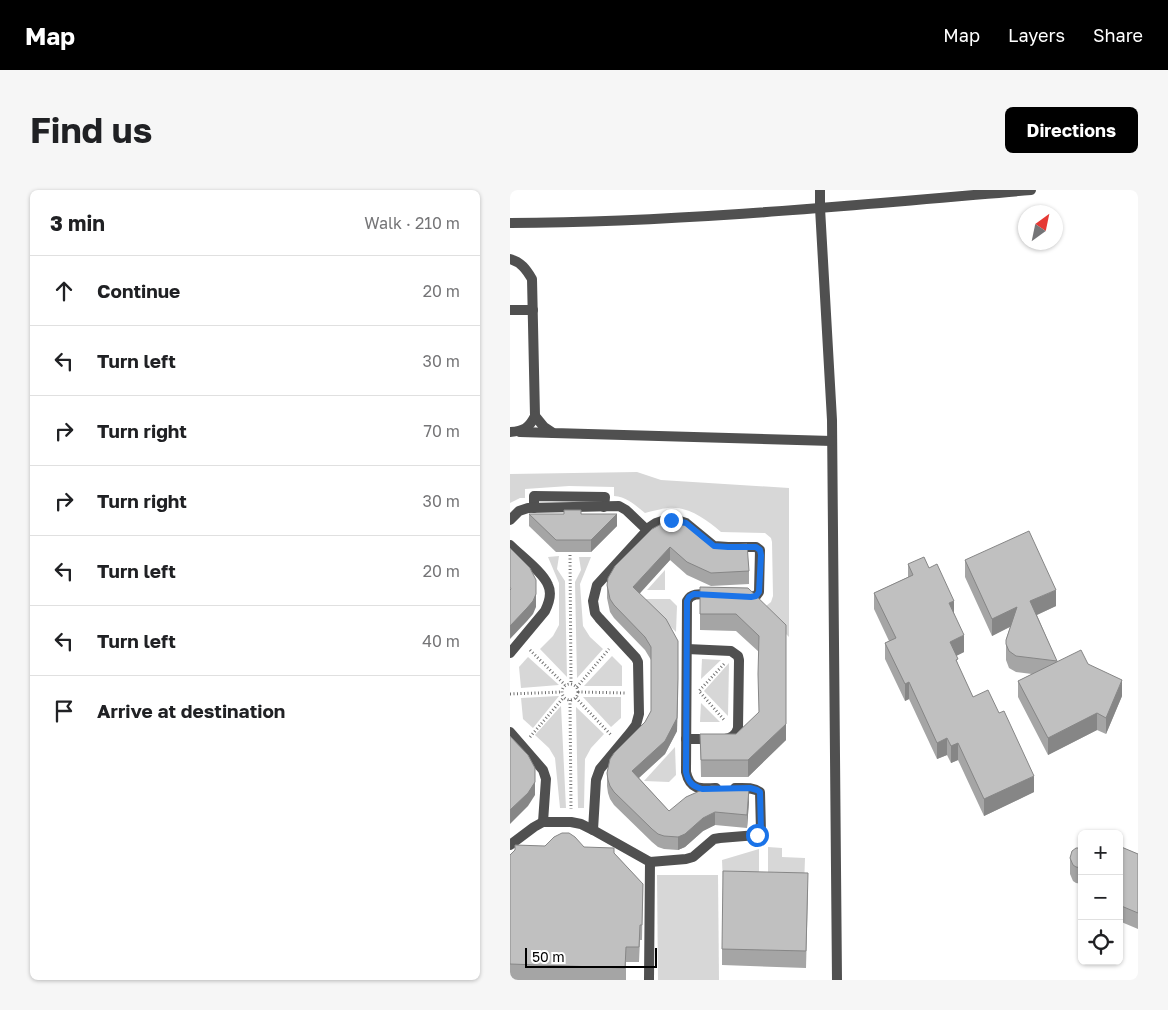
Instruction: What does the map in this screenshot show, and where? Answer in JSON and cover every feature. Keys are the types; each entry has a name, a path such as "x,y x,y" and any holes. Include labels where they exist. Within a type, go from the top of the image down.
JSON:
{"street":[{"path":"820,190 832,441 838,980"},
{"path":"510,223 716,215 1031,190"},
{"path":"510,259 526,268 532,279 535,416 531,424 524,429 513,432"},
{"path":"510,310 532,310"},
{"path":"535,416 544,427 553,433"},
{"path":"513,432 832,441"},
{"path":"510,520 519,511 534,508 534,496 605,497 604,507 619,506 626,510 647,530"},
{"path":"510,845 543,822 571,822 581,824 593,830 650,862 686,859 693,857 714,839 757,835 761,832 760,792 750,788 702,789 694,786 688,780 686,772 687,601 694,594 756,596 759,592 761,555 760,550 756,547 714,546 686,523 671,520 656,523 647,530 597,585 593,600 595,613 638,662 639,714 636,725 600,769 596,780 593,830"},
{"path":"510,545 543,576 550,592 545,611 510,653"},
{"path":"686,649 727,650 734,652 739,660 738,728 736,733 730,738 725,739 686,739"},
{"path":"510,732 543,770 546,779 543,822"},
{"path":"649,980 650,862"}],"path":[{"path":"570,555 571,683"},
{"path":"577,687 618,639"},
{"path":"521,640 565,685"},
{"path":"734,652 699,691 736,733"},
{"path":"571,683 574,684 578,692 576,698 570,700 564,697 562,688 571,683"},
{"path":"510,694 562,692"},
{"path":"578,692 639,693"},
{"path":"522,747 564,697"},
{"path":"576,698 620,745"},
{"path":"570,700 571,822"}],"shaded area":[{"path":"637,472 661,480 789,488 789,637 758,606 766,606 771,602 773,596 772,542 771,538 765,533 721,532 703,518 683,509 668,508 645,513 627,500 614,496 614,487 569,486 525,489 525,498 520,498 510,503 510,474"},
{"path":"559,556 557,569 565,581 567,677 540,649 553,636 559,625 559,583 548,557"},
{"path":"579,557 591,557 580,584 583,626 590,637 603,649 577,678 575,582 581,570"},
{"path":"665,570 665,590 647,590"},
{"path":"642,599 670,599 677,606 676,632"},
{"path":"612,656 622,666 622,686 584,686"},
{"path":"528,657 559,685 521,688 519,667"},
{"path":"702,659 721,660 701,679"},
{"path":"729,663 728,716 704,691"},
{"path":"559,696 533,728 523,719 521,698"},
{"path":"583,697 621,697 621,718 611,727"},
{"path":"701,703 720,722 700,722"},
{"path":"561,706 566,808 560,808 555,758 549,748 535,735"},
{"path":"576,707 604,734 591,748 585,759 584,808 578,808"},
{"path":"675,747 676,775 669,782 644,781"},
{"path":"768,847 782,848 782,857 805,858 804,887 768,886"},
{"path":"759,849 759,885 723,885 722,860"},
{"path":"657,875 718,875 719,980 658,980"}],"building":[{"path":"564,510 581,510 581,514 617,514 591,540 556,540 529,514 564,514"},
{"path":"665,522 685,524 703,540 714,546 747,544 749,571 711,573 687,562 670,547 633,587 666,619 678,641 678,679 677,718 665,741 632,771 669,811 686,797 711,786 749,788 747,815 715,812 703,818 685,834 678,837 664,836 652,829 614,792 610,786 607,773 610,759 614,753 645,722 651,711 651,647 645,637 610,599 607,585 608,578 615,566 652,529"},
{"path":"1029,531 1056,590 1030,601 1057,661 1016,656 1009,651 1006,640 1017,607 992,619 965,560"},
{"path":"510,548 530,568 536,580 536,594 533,601 510,626 511,589"},
{"path":"924,557 929,568 937,564 954,601 949,603 964,635 950,642 973,697 988,690 999,713 1004,711 1034,776 984,799 958,743 951,746 947,738 937,743 909,682 905,684 885,643 896,638 874,593 913,575 908,564"},
{"path":"700,587 748,588 786,625 786,724 748,760 701,760 700,734 736,734 759,712 759,636 736,614 700,614"},
{"path":"1081,650 1088,664 1122,680 1106,718 1097,713 1048,738 1018,681"},
{"path":"510,736 528,755 535,768 535,782 528,793 510,810"},
{"path":"562,833 569,833 584,847 614,848 614,853 643,884 642,925 640,925 639,947 626,947 625,968 510,964 510,855 515,850 515,845 545,846 554,837"},
{"path":"1078,848 1078,867 1073,865 1070,858 1072,851"},
{"path":"1123,848 1138,854 1138,913 1123,907"},
{"path":"723,871 808,873 806,951 722,949"}],"route":[{"path":"671,520 686,523 714,546 756,547 760,550 759,592 756,596 694,594 687,601 686,772 688,780 694,786 702,789 750,788 760,792 761,832 757,835"}]}
